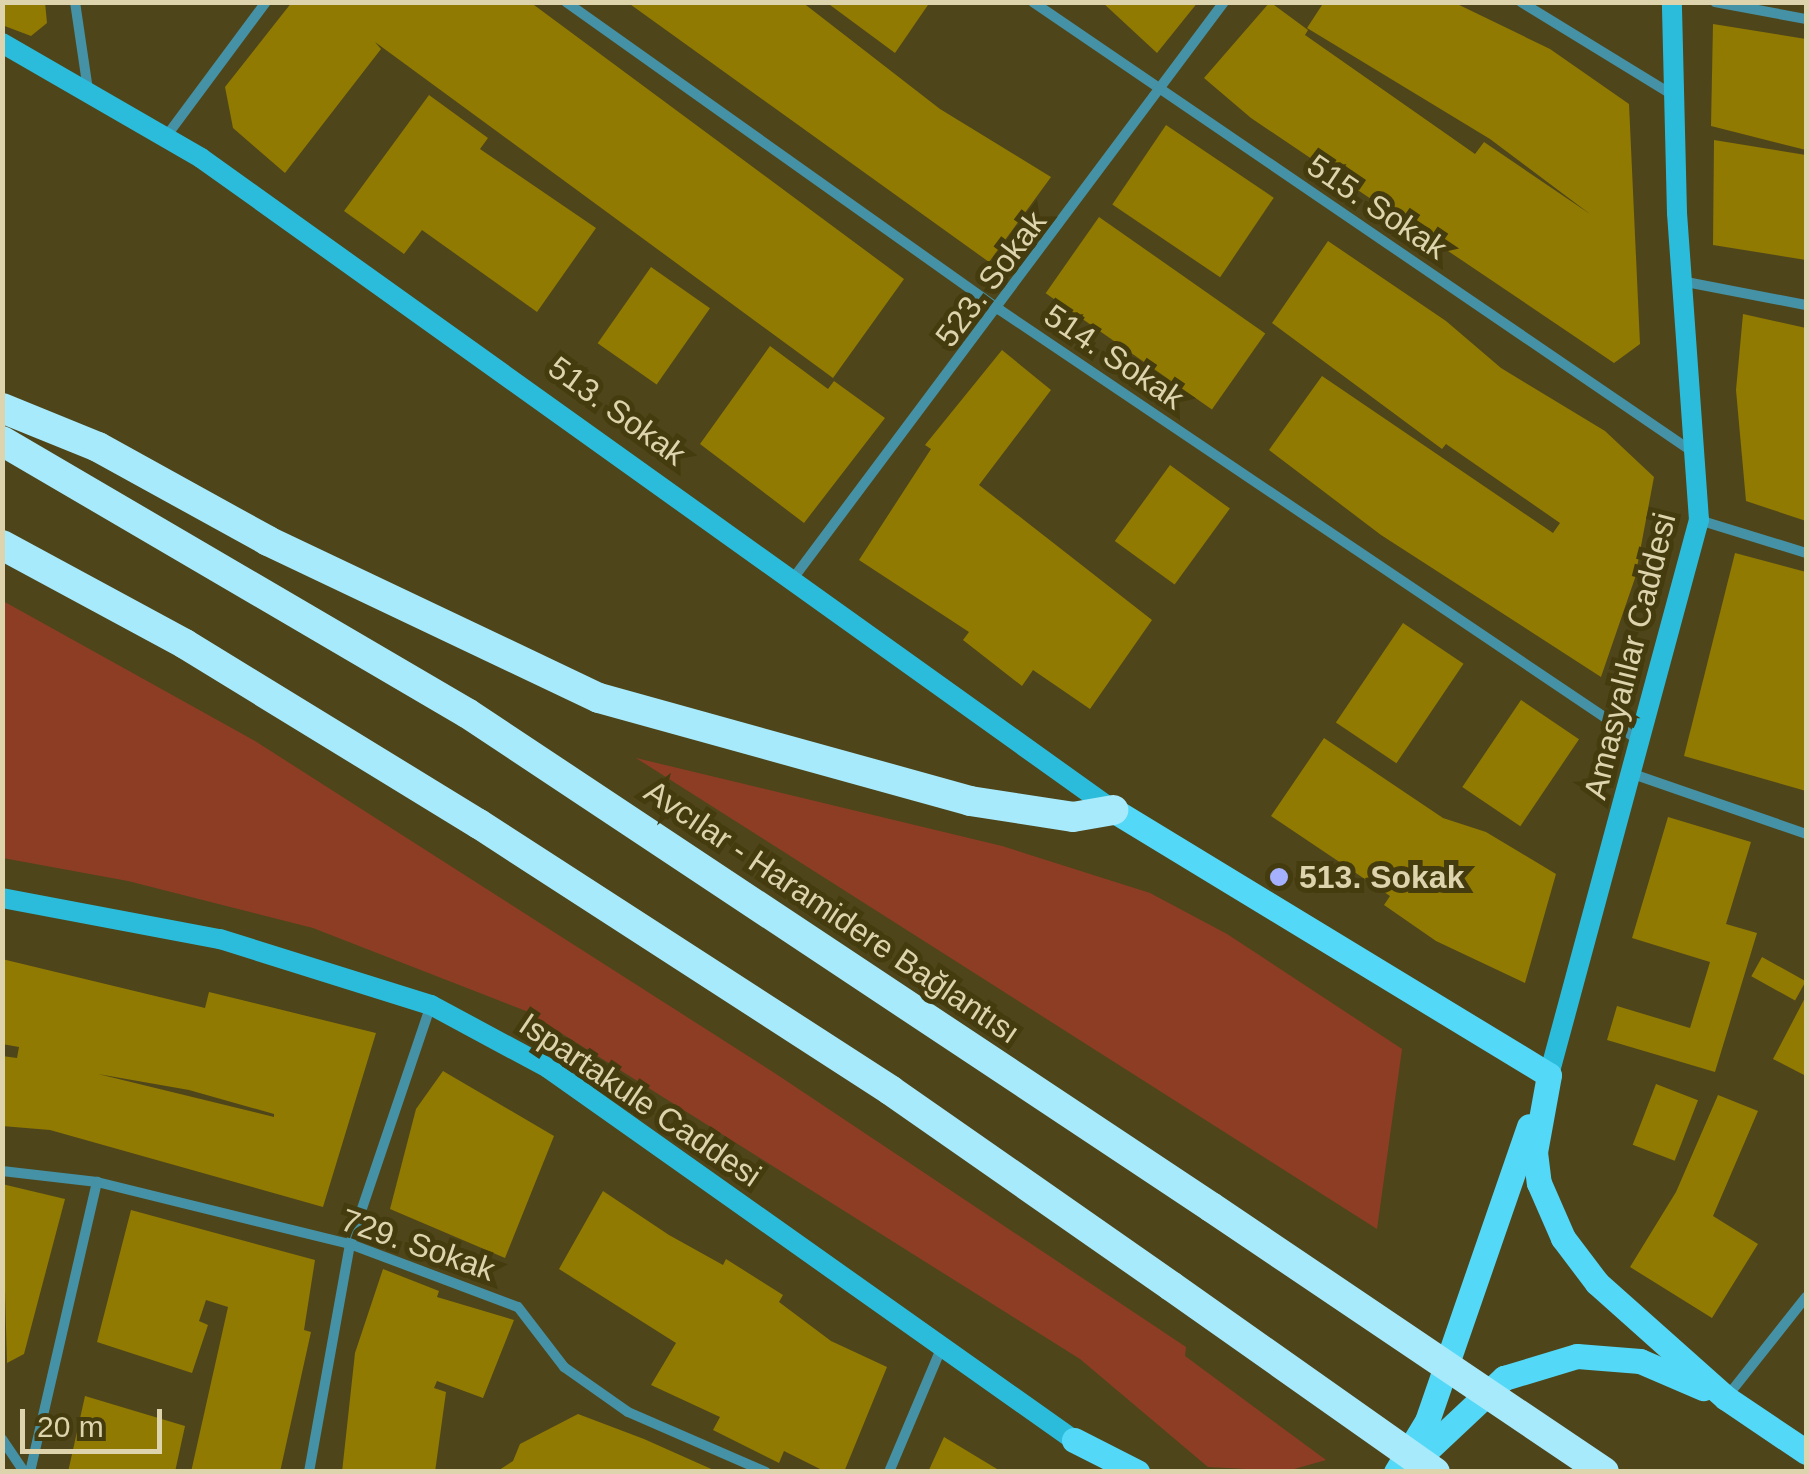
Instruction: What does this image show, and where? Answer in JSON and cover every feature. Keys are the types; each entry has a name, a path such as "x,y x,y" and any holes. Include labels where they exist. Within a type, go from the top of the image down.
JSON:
{"highway":[{"path":"2,408 98,446 268,541 599,698 970,801 1074,817 1113,810"},
{"name":"Avcılar - Haramidere Bağlantısı","path":"2,441 467,713 1211,1206 1604,1472"},
{"path":"2,545 185,644 479,824 890,1090 1435,1472"}],"main road":[{"name":"Amasyalılar Caddesi","path":"1549,1075 1633,774 1698,520 1681,280 1672,2"},
{"name":"513. Sokak","path":"2,43 201,158 1113,810 1549,1075"},
{"name":"Ispartakule Caddesi","path":"2,898 220,939 431,1004 548,1068 1074,1440"},
{"path":"1549,1075 1535,1152 1538,1183 1563,1238 1596,1282 1726,1398 1806,1452"},
{"path":"1396,1472 1427,1421 1549,1075"},
{"path":"1405,1472 1504,1378 1577,1356 1640,1361 1726,1398"},
{"path":"1074,1440 1090,1472"},
{"path":"1074,1440 1137,1472"}],"street":[{"path":"75,2 89,94"},
{"path":"165,138 266,2"},
{"name":"514. Sokak","path":"566,2 1000,310 1641,742"},
{"name":"515. Sokak","path":"1033,2 1694,452"},
{"name":"523. Sokak","path":"792,580 1000,310 1224,2"},
{"path":"1520,2 1673,94"},
{"path":"1715,2 1806,19"},
{"path":"1681,280 1806,306"},
{"path":"1698,520 1806,553"},
{"path":"1633,774 1806,834"},
{"path":"308,1472 350,1244 431,1004"},
{"name":"729. Sokak","path":"2,1171 97,1182 350,1244 518,1306 564,1367 628,1412 766,1472"},
{"path":"27,1472 97,1182"},
{"path":"1726,1398 1806,1298"},
{"path":"889,1472 941,1348"},
{"path":"2,1440 27,1472"}],"shaded area":[{"path":"3,601 255,741 773,1072 1186,1347 1185,1356 1326,1460 1287,1471 1208,1467 1080,1359 526,1011 313,928 128,881 3,858"},
{"path":"636,758 1002,846 1150,893 1227,934 1402,1049 1377,1229"}],"building":[{"path":"2,2 45,2 47,23 31,36 2,25"},
{"path":"292,2 530,2 904,279 833,378 375,42 381,49 285,173 233,128 225,87"},
{"path":"627,2 802,2 940,109 1051,177 989,262"},
{"path":"826,2 930,2 895,53"},
{"path":"1102,2 1198,2 1157,53"},
{"path":"1270,2 1308,30 1305,35 1475,154 1484,142 1590,214 1490,139 1307,28 1324,2 1453,2 1550,49 1629,104 1640,344 1614,363 1251,118 1204,78"},
{"path":"1713,24 1806,39 1806,150 1711,126"},
{"path":"429,95 488,138 480,149 596,228 537,312 422,230 404,254 344,211"},
{"path":"1166,125 1274,198 1220,277 1112,205"},
{"path":"1714,140 1806,155 1806,260 1713,245"},
{"path":"1099,217 1265,333 1212,410 1046,293"},
{"path":"1328,241 1446,321 1501,368 1605,431 1654,477 1635,578 1601,677 1381,535 1269,450 1322,376 1553,533 1560,523 1446,444 1442,449 1272,323"},
{"path":"651,267 710,308 657,384 598,343"},
{"path":"1743,314 1806,328 1806,521 1746,501 1736,390"},
{"path":"770,346 828,389 834,381 885,418 804,523 700,444"},
{"path":"1002,350 1051,390 979,485 1152,620 1090,709 1033,670 1022,686 963,640 969,632 859,560 931,449 925,445"},
{"path":"1170,465 1230,508 1175,585 1115,541"},
{"path":"1735,553 1806,572 1806,791 1684,756"},
{"path":"1403,623 1464,664 1396,763 1336,722"},
{"path":"1521,700 1579,739 1520,826 1462,787"},
{"path":"1324,738 1443,818 1486,832 1556,874 1525,983 1436,941 1384,905 1390,896 1271,816"},
{"path":"1668,817 1751,842 1726,924 1757,933 1715,1072 1607,1040 1617,1006 1690,1028 1710,962 1632,938"},
{"path":"1762,957 1806,981 1795,1000 1751,976"},
{"path":"2,959 205,1008 209,992 376,1033 323,1207 50,1130 2,1126 2,1056 17,1058 19,1047 2,1044","holes":["98,1074 189,1090 274,1117"]},
{"path":"1806,996 1806,1076 1773,1059"},
{"path":"443,1071 554,1136 505,1258 390,1209 416,1109"},
{"path":"1656,1084 1698,1100 1675,1161 1633,1145"},
{"path":"1718,1095 1758,1111 1713,1216 1758,1244 1712,1318 1630,1267 1676,1192"},
{"path":"2,1184 65,1199 24,1354 7,1363"},
{"path":"603,1191 669,1235 723,1265 726,1259 783,1295 779,1302 831,1341 887,1367 844,1472 826,1472 784,1451 779,1463 713,1430 720,1417 651,1385 676,1343 559,1269"},
{"path":"131,1210 315,1260 304,1330 311,1332 280,1472 191,1472 228,1307 206,1300 199,1321 208,1325 192,1373 97,1342"},
{"path":"383,1269 439,1291 437,1297 514,1320 483,1398 437,1381 434,1388 446,1392 435,1472 342,1472 355,1353"},
{"path":"85,1396 185,1426 175,1472 68,1472"},
{"path":"578,1414 718,1472 496,1472 513,1461 520,1444"},
{"path":"944,1437 1002,1472 928,1472"}],"place":[{"name":"513. Sokak","path":"1279,877"}]}
